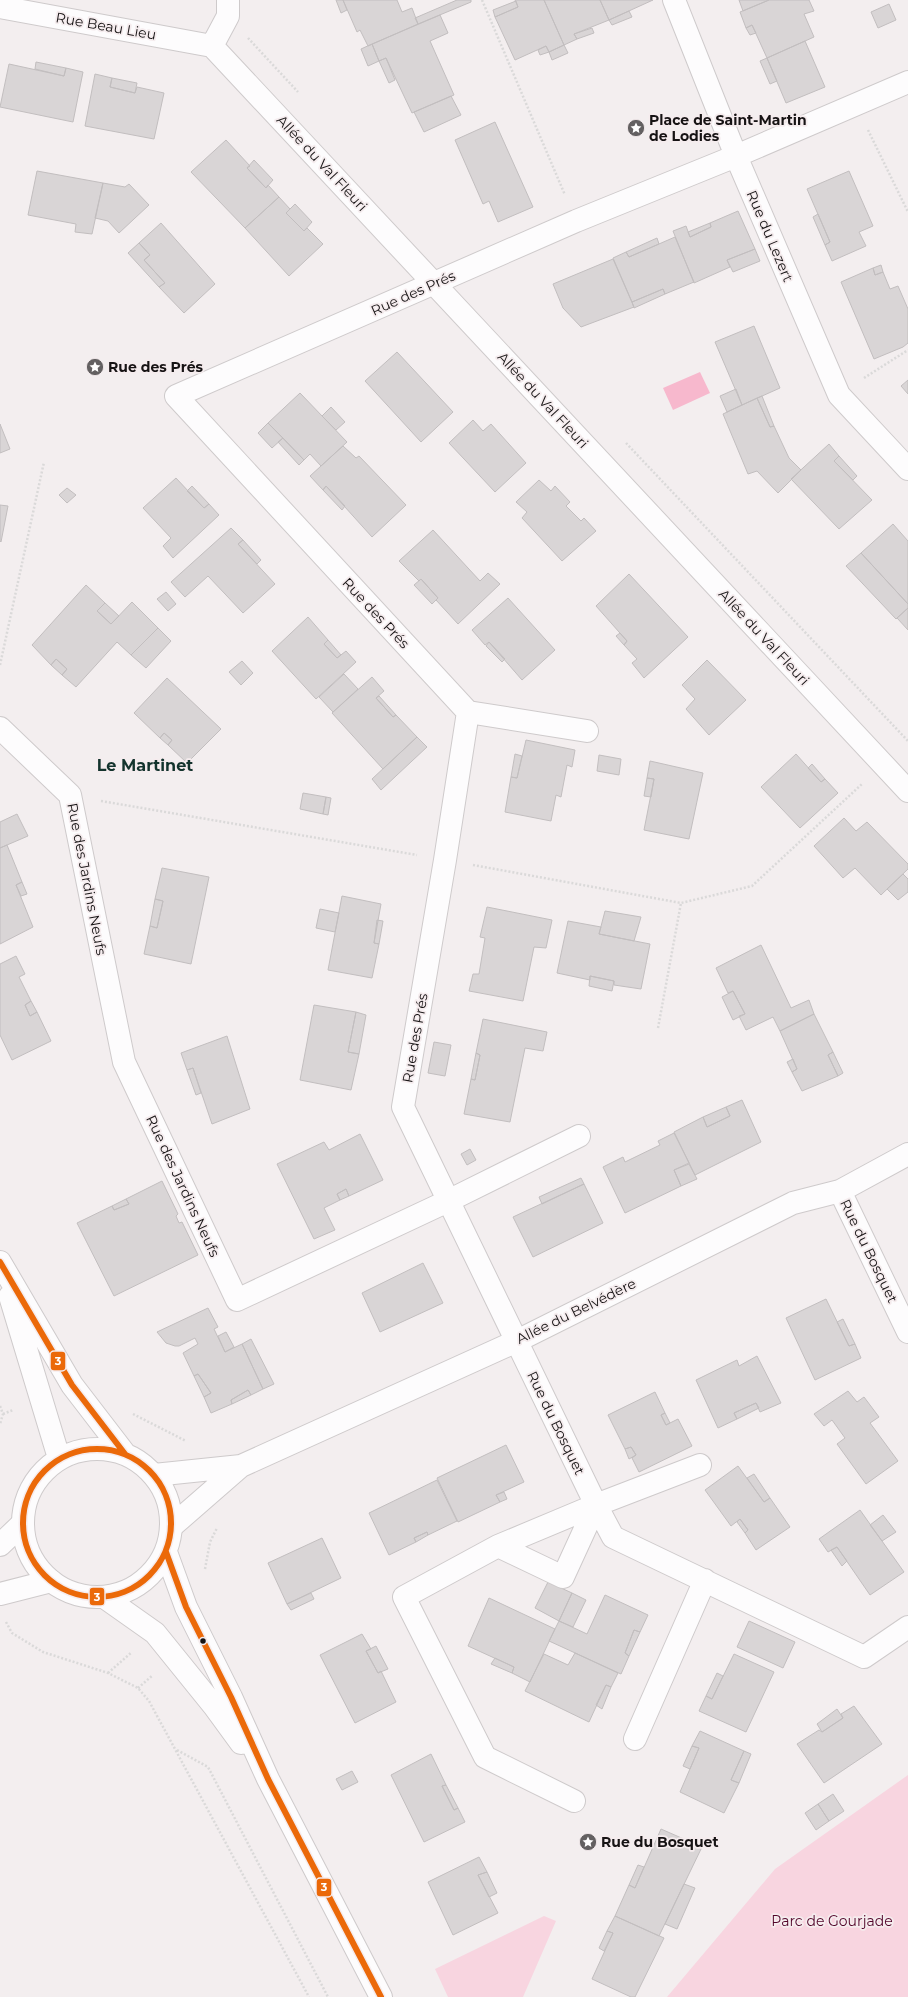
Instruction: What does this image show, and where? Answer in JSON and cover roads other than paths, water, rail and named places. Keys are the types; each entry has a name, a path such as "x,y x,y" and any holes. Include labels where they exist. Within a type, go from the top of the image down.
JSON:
{"street":[{"name":"Rue du Lezert","path":"674,0 736,156 839,395 908,469"},
{"name":"Rue Beau Lieu","path":"0,7 212,46"},
{"path":"212,46 228,8"},
{"name":"Allée du Val Fleuri","path":"212,46 883,764 905,781"},
{"path":"736,156 908,82"},
{"name":"Rue des Prés","path":"517,1341 403,1107 445,860 468,712 176,396 435,284 576,221 736,156"},
{"path":"468,712 587,731"},
{"name":"Rue des Jardins Neufs","path":"0,728 70,795 124,1062 237,1300 448,1201 579,1136"},
{"name":"Allée du Belvédère","path":"171,1527 241,1466 517,1341 793,1203 840,1191 908,1154"},
{"name":"Rue du Bosquet","path":"840,1191 908,1332"},
{"path":"0,1263 72,1385 125,1454 154,1475 168,1497 171,1527 166,1552 154,1571 134,1587 104,1597 78,1595 51,1582 33,1562 27,1550 22,1524 26,1499 40,1475 60,1458 74,1452 100,1448 125,1454"},
{"path":"0,1263 60,1458"},
{"name":"Rue du Bosquet","path":"517,1341 613,1537 864,1657 908,1627"},
{"path":"574,1801 485,1757 404,1598 498,1546 596,1505 700,1465"},
{"name":"Allée du Belvédère","path":"154,1475 241,1466"},
{"path":"498,1546 563,1577 596,1505"},
{"path":"0,1545 22,1524"},
{"path":"166,1552 186,1607 231,1697 268,1779 381,1997"},
{"path":"635,1739 705,1580"},
{"path":"0,1594 51,1582"},
{"path":"104,1597 155,1633 214,1706 268,1779"}],"place":[{"name":"Place de Saint-Martin de Lodies","path":"636,128"},
{"name":"Rue des Prés","path":"95,367"},
{"name":"Rue du Bosquet","path":"588,1842"}],"district":[{"name":"Le Martinet","path":"145,765"}],"park label":[{"name":"Parc de Gourjade","path":"832,1921"}]}
